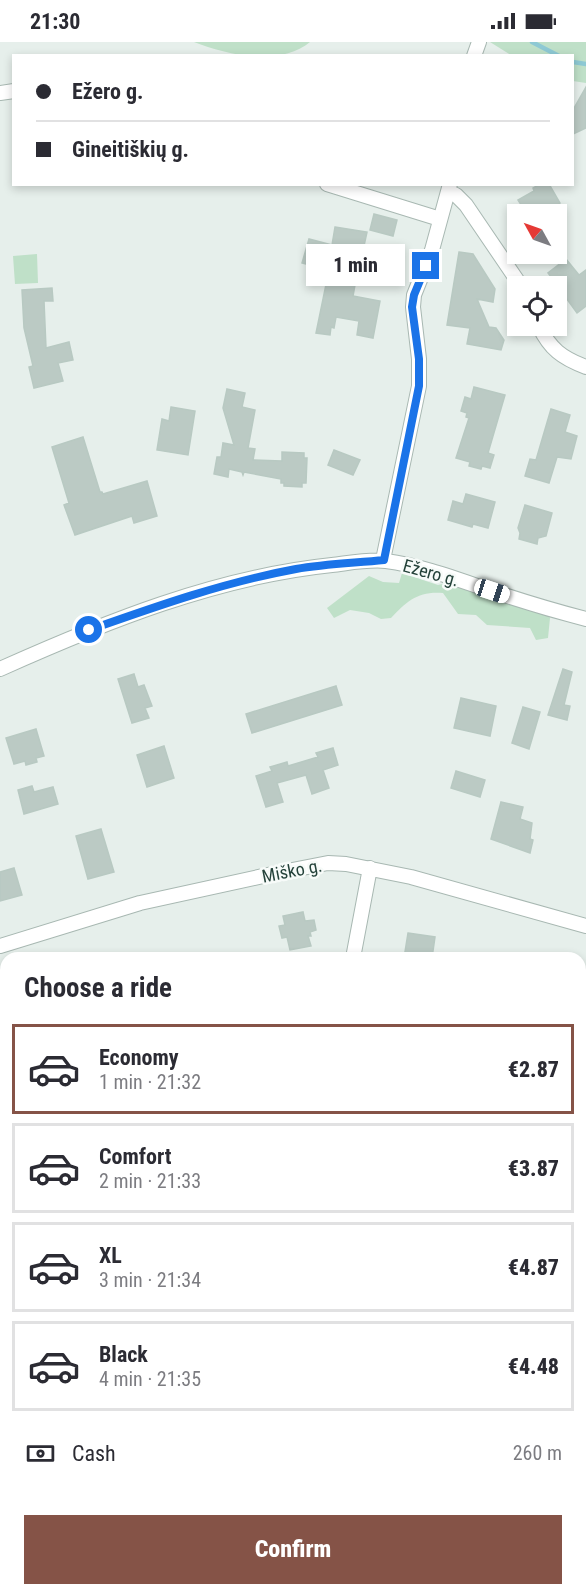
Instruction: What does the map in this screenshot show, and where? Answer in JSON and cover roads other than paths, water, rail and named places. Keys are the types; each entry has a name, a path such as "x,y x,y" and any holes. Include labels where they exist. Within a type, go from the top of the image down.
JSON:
{"street":[{"path":"333,186 440,219"},
{"path":"384,560 419,386 419,359 412,307 414,295 432,250 449,188 466,205 514,276"},
{"path":"544,336 548,344 559,353 586,367"},
{"name":"Ežero g.","path":"0,669 89,630 151,608 231,584 297,569 384,560 424,569 514,599 586,619"},
{"name":"Miško g.","path":"0,946 140,903 328,864 346,864 411,877 586,926"},
{"path":"353,952 370,868"}],"waterway":[{"path":"532,42 555,54"},
{"path":"574,62 586,64"}]}
